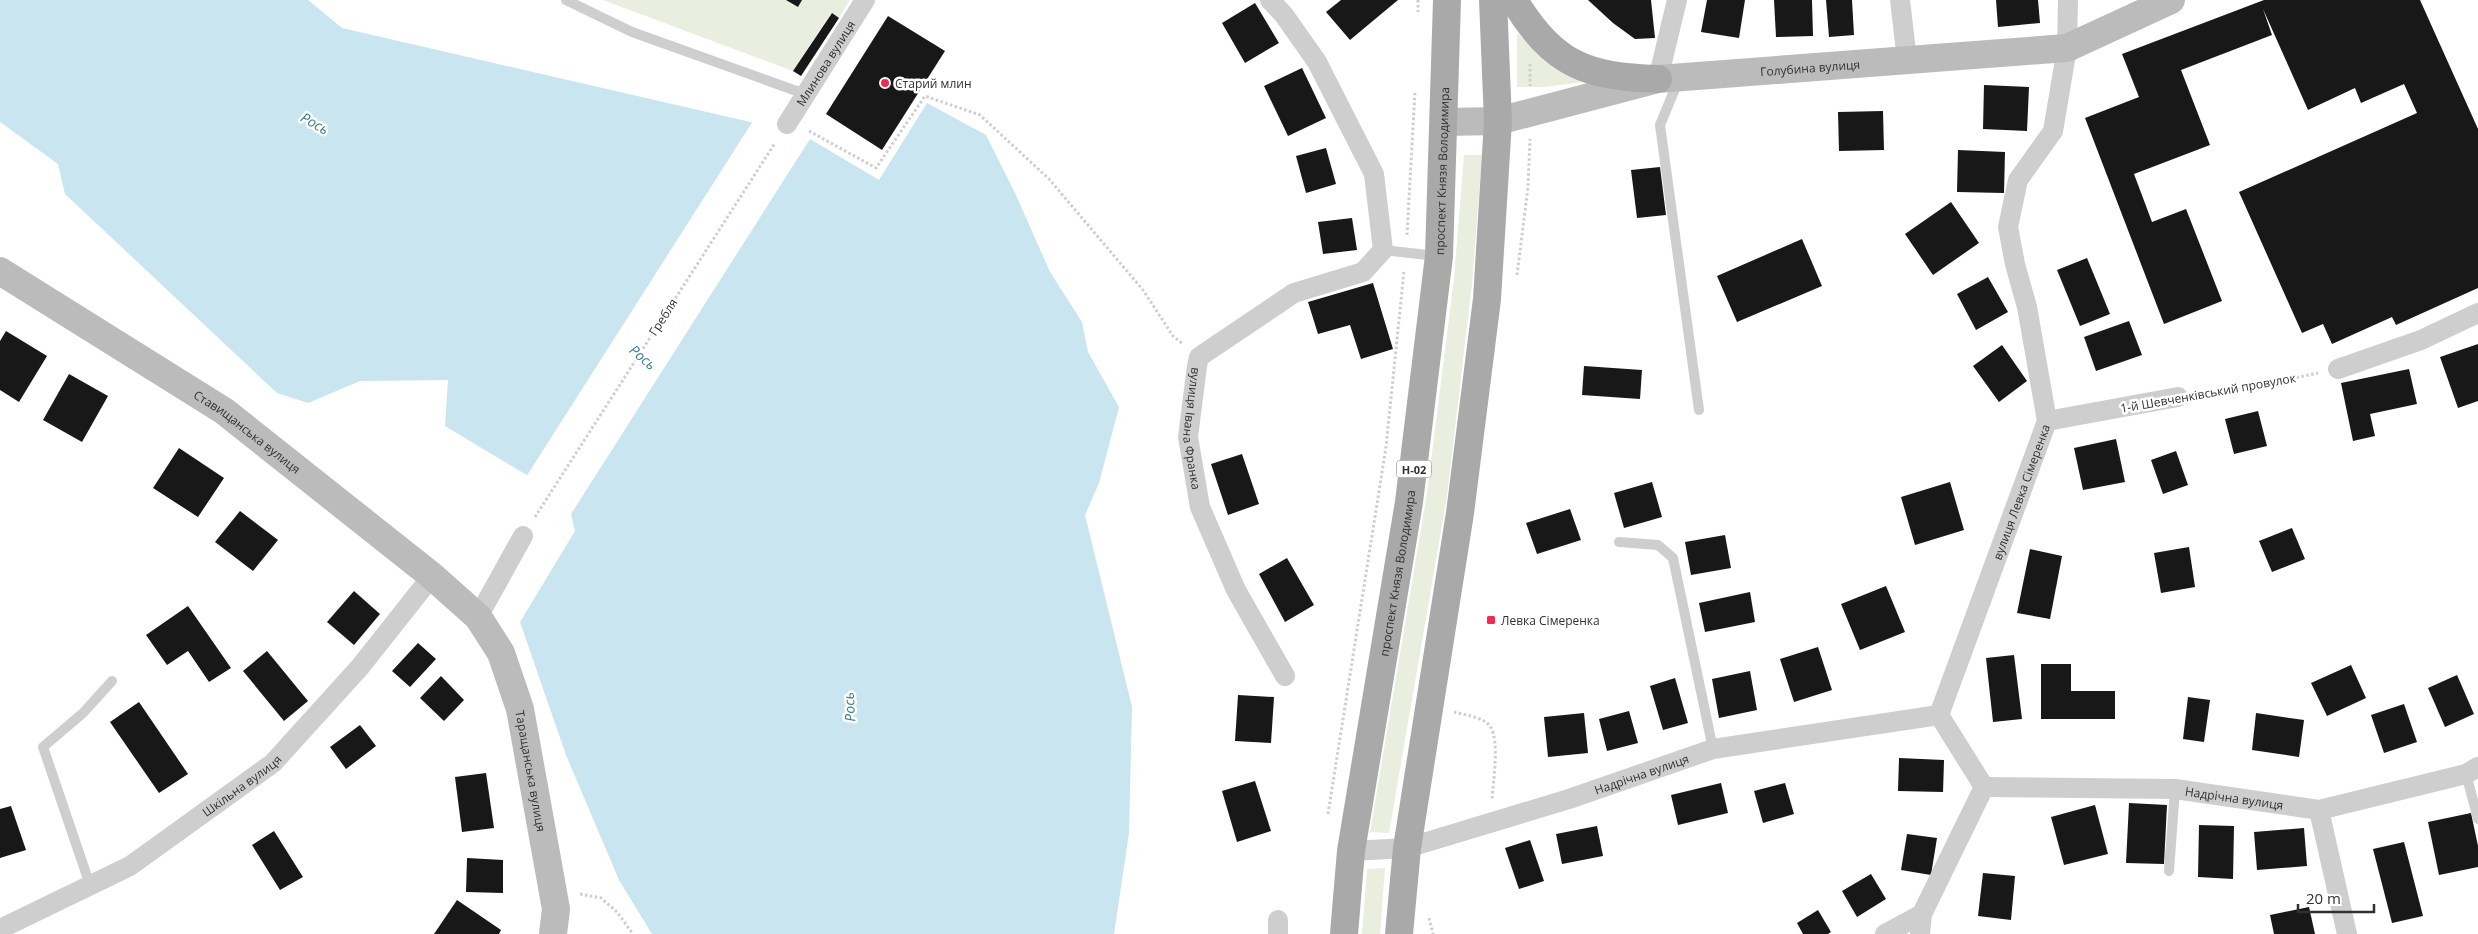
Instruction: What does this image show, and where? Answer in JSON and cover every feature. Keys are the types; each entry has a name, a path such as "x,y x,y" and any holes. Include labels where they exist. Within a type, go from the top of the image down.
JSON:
{"main road":[{"name":"проспект Князя Володимира","path":"1344,934 1351,851 1409,502 1439,256 1447,0"},
{"path":"1398,934 1407,848 1460,513 1487,299 1498,122 1493,0"},
{"path":"1514,0 1529,26 1557,53 1590,72 1623,78 1669,79"}],"street":[{"name":"Млинова вулиця","path":"787,124 865,0"},
{"path":"1270,0 1284,15 1317,62 1374,174 1383,250"},
{"path":"1669,79 1676,0"},
{"path":"1900,0 1907,60"},
{"name":"вулиця Левка Сімеренка","path":"1939,715 2047,421 2027,307 2015,264 2008,227 2018,180 2053,131 2067,48 2068,0"},
{"name":"Голубина вулиця","path":"1444,122 1498,122 1669,79 2067,48 2171,0"},
{"name":"вулиця Івана Франка","path":"1285,676 1236,590 1200,507 1188,437 1199,357 1294,293 1363,272 1383,250"},
{"name":"Ставищанська вулиця","path":"0,271 224,411 432,576 478,617"},
{"path":"2338,369 2421,340 2478,313"},
{"name":"1-й Шевченківський провулок","path":"2047,421 2178,396"},
{"path":"478,617 523,536"},
{"name":"Шкільна вулиця","path":"0,929 130,866 273,763 360,667 432,576"},
{"name":"Таращанська вулиця","path":"478,617 501,652 520,709 556,909 553,934"},
{"path":"1920,934 1922,914 1984,787 1939,715"},
{"name":"Надрічна вулиця","path":"1351,851 1407,848 1569,799 1713,749 1939,715"},
{"name":"Надрічна вулиця","path":"1984,787 2175,789 2318,810 2472,771"},
{"path":"2318,810 2347,934"},
{"path":"1885,934 1922,914"}],"lane":[{"path":"566,0 632,32 805,94"},
{"path":"1669,79 1660,125 1699,410"},
{"path":"1383,250 1439,256"},
{"path":"1619,542 1658,545 1673,558 1713,749"},
{"path":"90,885 43,747 83,713 112,681"},
{"path":"2472,771 2478,820"},
{"path":"2169,871 2175,789"}],"path":[{"path":"1418,0 1418,19"},
{"path":"1327,818 1386,447 1406,253 1416,86"},
{"path":"787,124 810,131 876,168 925,96 980,115 1049,179 1143,290 1173,336 1199,357"},
{"name":"Гребля","path":"523,536 787,124"},
{"name":"1-й Шевченківський провулок","path":"2178,396 2238,390 2338,369"},
{"path":"1454,712 1478,718 1489,725 1495,738 1491,822"},
{"path":"552,888 601,898 617,912 633,934"},
{"path":"1429,918 1433,934"}],"green space":[{"path":"603,0 850,0 839,18 831,13 793,71"},
{"path":"1517,33 1555,68 1583,82 1544,87 1517,87"},
{"path":"1464,155 1482,155 1472,284 1447,496 1389,833 1370,832 1427,493 1454,279"},
{"path":"1385,868 1380,934 1362,934 1367,869"}],"water":[{"name":"Рось","path":"0,0 308,0 342,28 759,124 810,139 879,180 927,103 986,135 1016,195 1050,272 1082,322 1088,352 1119,407 1099,483 1085,515 1132,707 1129,833 1114,934 652,934 619,880 566,755 520,622 575,531 571,514 530,477 445,426 448,380 360,381 308,403 277,393 65,194 58,164 0,122"}],"pier":[{"path":"753,121 802,134 810,139 571,514 559,507 526,477"}],"building":[{"path":"786,0 802,0 798,7"},
{"path":"1341,0 1398,0 1350,40 1326,12"},
{"path":"1588,0 1651,0 1655,38 1635,39 1613,23"},
{"path":"1707,0 1745,0 1739,38 1701,32"},
{"path":"1774,0 1812,0 1813,36 1776,37"},
{"path":"1826,0 1852,0 1854,35 1829,37"},
{"path":"1996,0 2038,0 2040,23 1998,27"},
{"path":"2264,0 2420,0 2478,129 2478,288 2396,325 2392,317 2332,344 2323,324 2302,333 2239,192 2417,113 2404,84 2361,103 2355,88 2308,110 2263,9 2272,35 2181,70 2210,145 2134,174 2152,222 2186,209 2222,301 2164,324 2085,118 2139,97 2122,54"},
{"path":"1255,3 1279,43 1245,63 1222,23"},
{"path":"832,13 839,18 801,76 793,71"},
{"name":"Старий млин","path":"888,16 945,51 882,150 826,114"},
{"path":"1302,68 1326,118 1288,136 1264,86"},
{"path":"1984,85 2029,87 2027,131 1983,129"},
{"path":"1883,111 1884,150 1839,151 1838,112"},
{"path":"1326,148 1336,184 1306,193 1296,156"},
{"path":"1958,150 2005,152 2004,193 1957,192"},
{"path":"1660,167 1666,215 1637,218 1631,170"},
{"path":"1951,202 1979,243 1933,275 1905,234"},
{"path":"1352,218 1357,250 1323,254 1318,222"},
{"path":"1802,239 1822,286 1737,322 1717,276"},
{"path":"2087,258 2110,314 2080,326 2057,270"},
{"path":"1988,277 2008,312 1976,330 1957,294"},
{"path":"1373,283 1393,349 1361,359 1350,325 1318,334 1308,302"},
{"path":"2129,321 2142,355 2096,371 2084,337"},
{"path":"6,331 47,356 19,402 0,390 0,341"},
{"path":"2478,344 2478,401 2458,408 2440,357"},
{"path":"2002,345 2027,381 1999,402 1973,366"},
{"path":"1584,366 1642,370 1640,399 1582,395"},
{"path":"2409,369 2417,404 2370,414 2375,436 2353,441 2341,383"},
{"path":"69,374 108,396 82,442 43,420"},
{"path":"2258,411 2267,446 2234,454 2225,419"},
{"path":"2116,439 2125,482 2083,490 2074,448"},
{"path":"179,448 224,478 198,517 153,488"},
{"path":"2176,451 2188,485 2163,494 2151,460"},
{"path":"1242,454 1259,504 1228,515 1211,464"},
{"path":"1652,482 1662,517 1624,528 1614,493"},
{"path":"1950,482 1964,530 1915,545 1901,497"},
{"path":"1570,509 1581,540 1537,554 1526,523"},
{"path":"240,511 278,540 253,571 215,542"},
{"path":"2292,528 2305,559 2272,572 2259,541"},
{"path":"1725,535 1731,568 1691,575 1685,542"},
{"path":"2189,547 2195,587 2161,593 2154,553"},
{"path":"2030,549 2062,556 2050,619 2017,613"},
{"path":"1287,558 1314,605 1285,622 1259,574"},
{"path":"1886,586 1905,632 1860,650 1841,604"},
{"path":"354,591 380,614 354,645 327,622"},
{"path":"1750,592 1755,622 1705,632 1699,603"},
{"path":"188,606 231,668 209,682 188,651 167,665 146,635"},
{"path":"418,643 436,659 410,687 392,671"},
{"path":"1818,647 1832,690 1794,702 1780,659"},
{"path":"267,651 308,701 284,721 243,671"},
{"path":"2014,655 2022,719 1993,722 1986,658"},
{"path":"2041,664 2071,664 2071,691 2115,691 2115,719 2041,719"},
{"path":"2351,665 2366,698 2327,716 2311,683"},
{"path":"1750,671 1757,710 1719,718 1712,679"},
{"path":"2457,675 2474,714 2445,727 2428,688"},
{"path":"441,676 464,700 444,721 420,698"},
{"path":"1675,678 1688,723 1663,730 1650,686"},
{"path":"1238,695 1274,697 1271,743 1235,741"},
{"path":"2188,697 2210,700 2204,742 2183,739"},
{"path":"139,702 188,774 159,793 110,722"},
{"path":"2404,704 2417,742 2384,753 2371,715"},
{"path":"1629,711 1638,743 1607,751 1599,719"},
{"path":"1584,713 1588,753 1548,757 1544,717"},
{"path":"2256,713 2304,720 2299,757 2252,750"},
{"path":"360,725 376,746 346,769 330,747"},
{"path":"1899,758 1944,760 1943,792 1898,791"},
{"path":"486,773 494,828 462,832 455,777"},
{"path":"1255,781 1271,831 1237,842 1222,791"},
{"path":"1721,783 1728,813 1678,825 1671,795"},
{"path":"1785,783 1794,814 1763,823 1754,791"},
{"path":"2129,803 2167,805 2164,864 2126,863"},
{"path":"2095,805 2108,854 2064,865 2051,817"},
{"path":"11,806 26,850 0,858 0,809"},
{"path":"2471,813 2478,846 2478,867 2439,875 2428,822"},
{"path":"2199,825 2234,826 2233,879 2198,877"},
{"path":"1597,826 1603,856 1562,864 1556,834"},
{"path":"2304,828 2307,866 2257,870 2254,832"},
{"path":"274,831 303,877 280,890 252,845"},
{"path":"1907,834 1937,838 1931,875 1901,870"},
{"path":"1530,840 1544,881 1519,889 1505,848"},
{"path":"2404,842 2423,916 2392,923 2373,849"},
{"path":"467,858 503,860 503,893 466,892"},
{"path":"1983,873 2015,876 2011,920 1978,916"},
{"path":"1871,874 1886,899 1857,917 1842,891"},
{"path":"457,900 501,930 499,934 434,934"},
{"path":"2309,907 2315,934 2274,934 2270,915"},
{"path":"1818,910 1831,932 1828,934 1803,934 1797,923"}],"place":[{"name":"Старий млин","path":"885,83"},
{"name":"Левка Сімеренка","path":"1491,620"}]}
